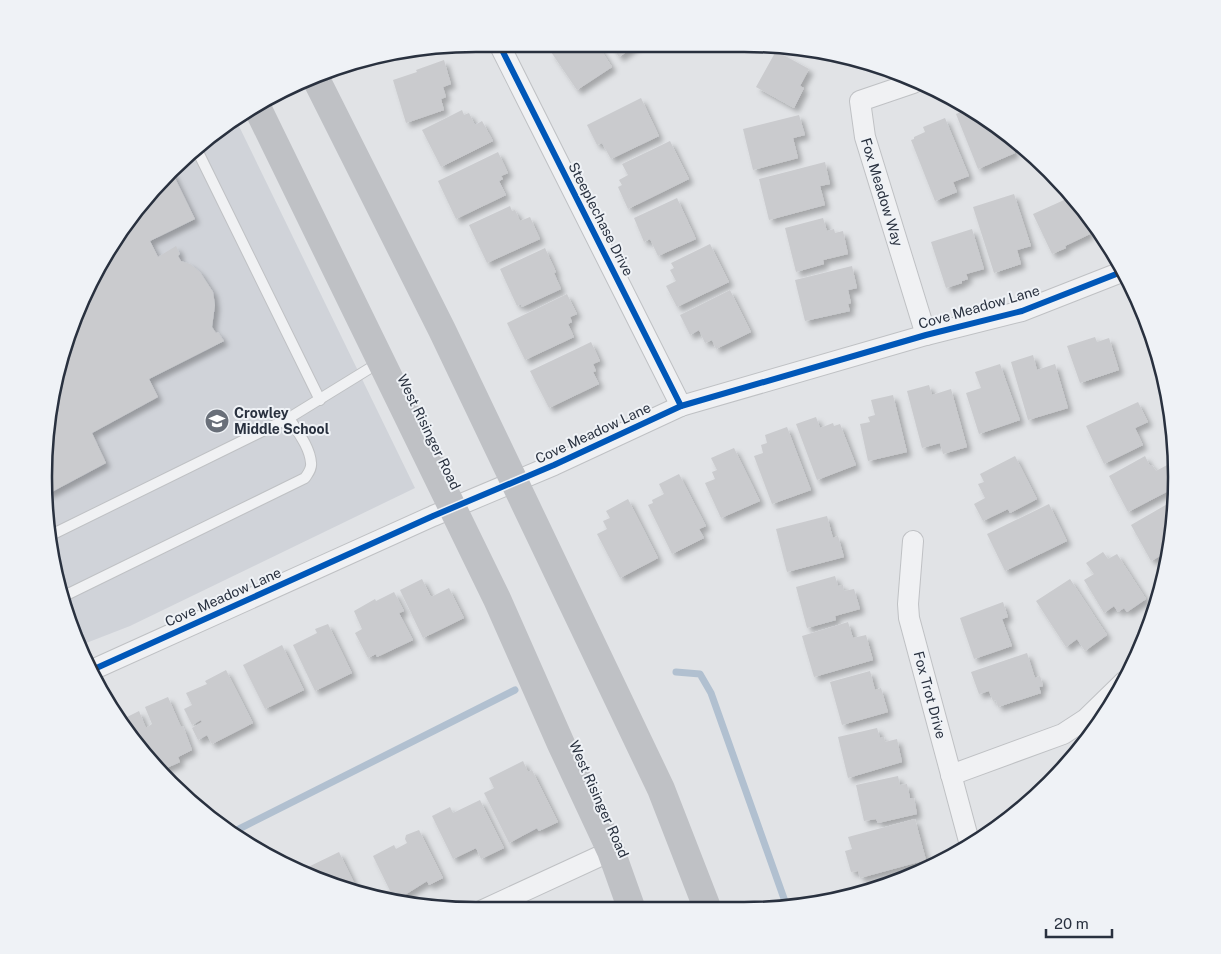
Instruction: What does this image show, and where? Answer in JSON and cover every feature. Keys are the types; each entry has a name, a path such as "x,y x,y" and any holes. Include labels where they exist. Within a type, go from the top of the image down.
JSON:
{"main road":[{"path":"318,84 442,330 661,789 705,902"},
{"name":"West Risinger Road","path":"260,112 497,599 611,851 629,902"}],"street":[{"name":"Steeplechase Drive","path":"503,52 681,406"},
{"name":"Fox Meadow Way","path":"906,85 860,101 865,137 926,335"},
{"name":"Cove Meadow Lane","path":"97,668 452,508 554,465 681,406 926,335 1022,311 1117,275"},
{"name":"Fox Trot Drive","path":"913,542 908,604 909,618 968,838"},
{"path":"951,775 1069,731 1086,719 1105,701"},
{"path":"500,902 611,851"}],"lane":[{"path":"200,156 320,400"},
{"path":"56,532 289,418 380,361"},
{"path":"69,594 305,478 310,471 311,463 304,443 289,418"}],"shaded area":[{"name":"Crowley Middle School","path":"239,126 415,488 130,626 87,643 67,587 56,532 52,477 53,449 61,394 67,367 85,315 96,289 124,241 158,197 177,177 197,158"}],"building":[{"path":"551,52 602,52 612,67 577,90"},
{"path":"616,52 626,52 619,57"},
{"path":"775,53 782,54 809,69 800,86 804,88 794,108 756,87"},
{"path":"444,60 451,84 443,87 446,97 441,99 444,110 406,123 393,80"},
{"path":"641,98 659,136 611,159 602,143 597,145 587,125"},
{"path":"462,110 464,115 469,113 475,125 482,121 493,141 441,167 422,130"},
{"path":"961,112 980,124 1014,149 1015,153 978,169 956,114"},
{"path":"799,115 805,135 793,138 798,158 753,170 743,129"},
{"path":"945,118 969,176 953,182 957,192 935,201 911,140 925,132 923,127"},
{"path":"670,141 689,179 628,209 618,187 622,185 619,180 628,175 622,164"},
{"path":"498,152 508,173 501,176 503,179 499,181 506,195 456,219 438,181"},
{"path":"825,162 830,184 820,186 825,205 769,220 759,179"},
{"path":"175,179 195,219 150,241 158,257 176,246 181,261 190,264 200,272 213,292 215,305 212,327 224,341 149,379 158,397 92,433 106,463 53,492 53,449 56,422 67,367 85,315 109,265 140,219"},
{"path":"1014,194 1031,246 1017,250 1021,264 994,273 973,207"},
{"path":"677,198 696,239 658,256 650,239 644,242 634,218"},
{"path":"1065,200 1087,227 1090,234 1052,254 1033,214"},
{"path":"510,206 512,211 515,210 520,221 530,217 540,239 487,263 469,225"},
{"path":"823,218 827,231 834,229 835,233 843,231 848,254 823,260 824,264 796,272 785,228"},
{"path":"972,229 984,269 966,274 968,279 946,288 931,242"},
{"path":"710,244 729,282 677,307 666,286 676,281 670,270 674,268 671,263"},
{"path":"545,248 556,272 554,273 561,289 522,307 521,304 517,306 500,269"},
{"path":"852,266 857,288 848,290 851,303 848,304 850,311 805,321 795,280"},
{"path":"730,290 751,332 716,349 712,340 705,343 699,330 690,335 680,315"},
{"path":"567,294 577,314 570,317 572,322 568,324 574,337 525,360 507,323"},
{"path":"1095,337 1097,342 1109,338 1119,370 1080,383 1067,346"},
{"path":"591,342 600,361 593,364 596,371 593,372 599,384 549,408 530,371"},
{"path":"1033,355 1037,370 1055,364 1068,408 1028,420 1011,362"},
{"path":"1000,364 1020,420 979,434 966,393 981,388 975,372"},
{"path":"929,385 932,395 951,389 967,447 943,454 940,443 922,448 907,391"},
{"path":"893,395 907,452 868,461 860,424 870,422 868,417 875,415 871,400"},
{"path":"1138,402 1148,422 1135,428 1143,445 1104,464 1086,426"},
{"path":"816,417 820,428 833,423 834,426 840,424 856,465 817,480 796,424"},
{"path":"787,427 811,490 772,504 754,456 763,453 761,445 767,443 765,435"},
{"path":"734,448 760,501 721,518 705,483 715,479 712,472 717,470 711,458"},
{"path":"1015,456 1037,499 1010,513 1008,509 983,521 974,504 985,498 978,484 984,482 980,474"},
{"path":"1145,456 1150,466 1152,465 1156,471 1168,465 1168,491 1128,512 1109,476"},
{"path":"679,474 706,526 699,529 704,538 672,554 648,505 653,503 652,500 664,494 659,484"},
{"path":"628,499 658,558 620,578 597,534 607,529 603,521 610,518 606,511"},
{"path":"1049,504 1067,541 1005,571 987,534"},
{"path":"1168,504 1161,556 1151,561 1131,525"},
{"path":"827,516 833,538 838,536 844,557 787,572 776,529"},
{"path":"1103,552 1108,559 1117,554 1146,599 1127,612 1124,608 1118,612 1114,606 1104,613 1084,580 1094,574 1086,563"},
{"path":"835,576 838,586 843,585 844,591 854,589 860,609 835,616 836,620 807,628 796,587"},
{"path":"422,579 431,597 449,588 464,618 423,638 400,590"},
{"path":"1070,579 1107,635 1085,651 1077,639 1066,647 1036,601"},
{"path":"394,592 404,611 399,613 413,640 377,657 376,654 368,658 355,633 362,629 354,611 375,599 376,601"},
{"path":"1003,602 1008,617 1002,619 1012,646 974,659 960,618"},
{"path":"848,622 853,638 866,635 873,660 814,677 802,636"},
{"path":"328,624 352,673 315,691 293,645 317,633 315,629"},
{"path":"282,645 304,690 265,709 243,665"},
{"path":"1027,653 1035,678 1040,676 1043,686 1039,687 1041,693 998,707 996,700 993,701 989,691 979,694 971,672"},
{"path":"226,670 253,723 212,744 207,735 198,740 192,728 202,722 201,720 192,725 184,709 192,705 186,693 207,684 205,681"},
{"path":"870,671 875,690 881,688 888,712 842,725 830,682"},
{"path":"168,697 181,727 183,726 192,750 178,757 180,762 168,767 127,717 139,711 146,728 152,724 145,707"},
{"path":"877,728 880,738 884,737 885,742 897,739 902,762 848,778 838,737"},
{"path":"523,761 528,772 532,770 558,822 539,831 537,828 509,843 484,793 494,788 489,778"},
{"path":"898,776 900,785 907,784 910,798 914,798 917,814 878,823 876,819 864,821 856,785"},
{"path":"480,800 504,848 481,859 476,848 453,859 432,816 450,807 453,813"},
{"path":"915,819 926,860 860,878 858,871 851,872 845,851 852,849 848,837"},
{"path":"419,830 443,878 429,885 427,881 405,895 391,892 373,856 394,845 396,849 407,843 406,835"},
{"path":"339,852 354,883 341,879 309,867"}],"waterway":[{"path":"676,672 700,674 711,693 784,900"},
{"path":"239,829 515,690"}],"cycle path":[{"path":"503,52 681,406"},
{"path":"97,668 433,516 554,465 681,406 926,335 1022,311 1117,274"}],"place":[{"name":"Crowley Middle School","path":"217,421"}]}
